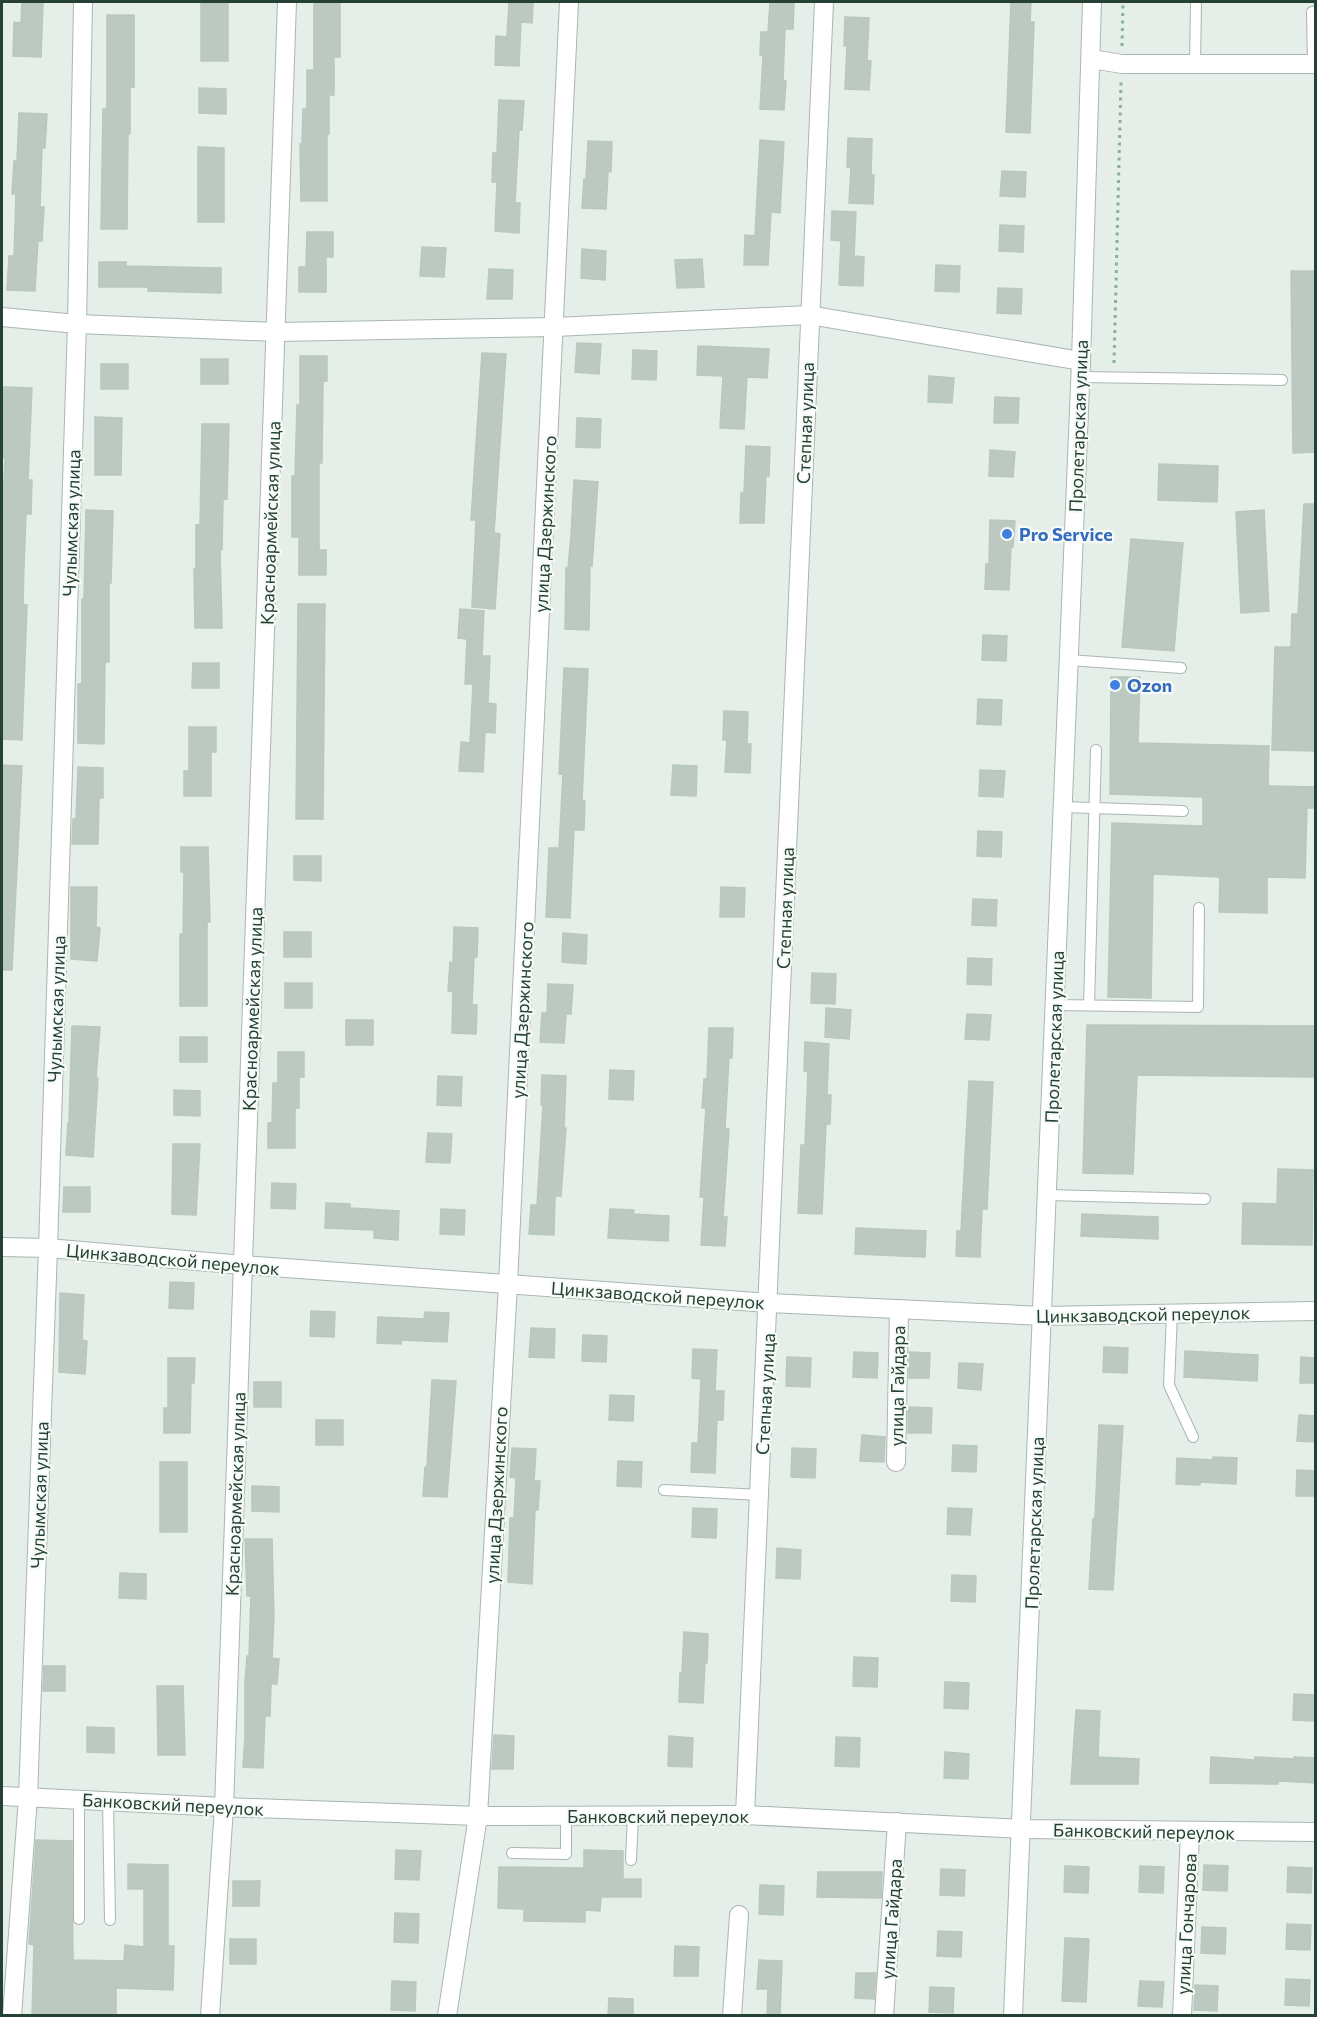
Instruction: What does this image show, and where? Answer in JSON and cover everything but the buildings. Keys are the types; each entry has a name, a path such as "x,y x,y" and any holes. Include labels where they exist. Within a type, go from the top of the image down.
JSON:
{"street":[{"name":"Чулымская улица","path":"12,2016 28,1797 48,1248 77,324 83,2"},
{"name":"Красноармейская улица","path":"210,2016 224,1807 287,2"},
{"name":"улица Дзержинского","path":"447,2016 478,1816 508,1284 569,2"},
{"name":"Степная улица","path":"745,1815 824,2"},
{"name":"Пролетарская улица","path":"1013,2016 1069,660 1092,2"},
{"path":"1091,59 1122,64 1314,64"},
{"path":"2,317 77,324 276,332 555,327 809,315 1080,369"},
{"name":"Цинкзаводской переулок","path":"2,1247 48,1248 243,1265 769,1303 1042,1316 1316,1311"},
{"name":"улица Гайдара","path":"896,1462 899,1309"},
{"name":"Банковский переулок","path":"2,1796 478,1816 745,1815 1021,1829 1316,1832"},
{"name":"улица Гайдара","path":"884,2016 897,1822"},
{"name":"улица Гончарова","path":"1182,2016 1190,1832"},
{"path":"732,2016 739,1915"}],"lane":[{"path":"1195,65 1196,2"},
{"path":"1314,64 1312,12 1316,11"},
{"path":"1080,369 1114,377 1282,380"},
{"path":"1069,660 1181,668"},
{"path":"1089,1005 1096,750"},
{"path":"1063,807 1184,811"},
{"path":"1055,1005 1198,1007 1199,908"},
{"path":"1047,1195 1205,1199"},
{"path":"1172,1313 1169,1385 1193,1437"},
{"path":"664,1490 760,1495"},
{"path":"79,1800 79,1919"},
{"path":"108,1802 110,1920"},
{"path":"512,1853 566,1854 566,1815"},
{"path":"632,1860 633,1815"}],"path":[{"path":"1114,377 1123,2"}],"place":[{"name":"Pro Service","path":"1007,534"},
{"name":"Ozon","path":"1115,685"}]}
